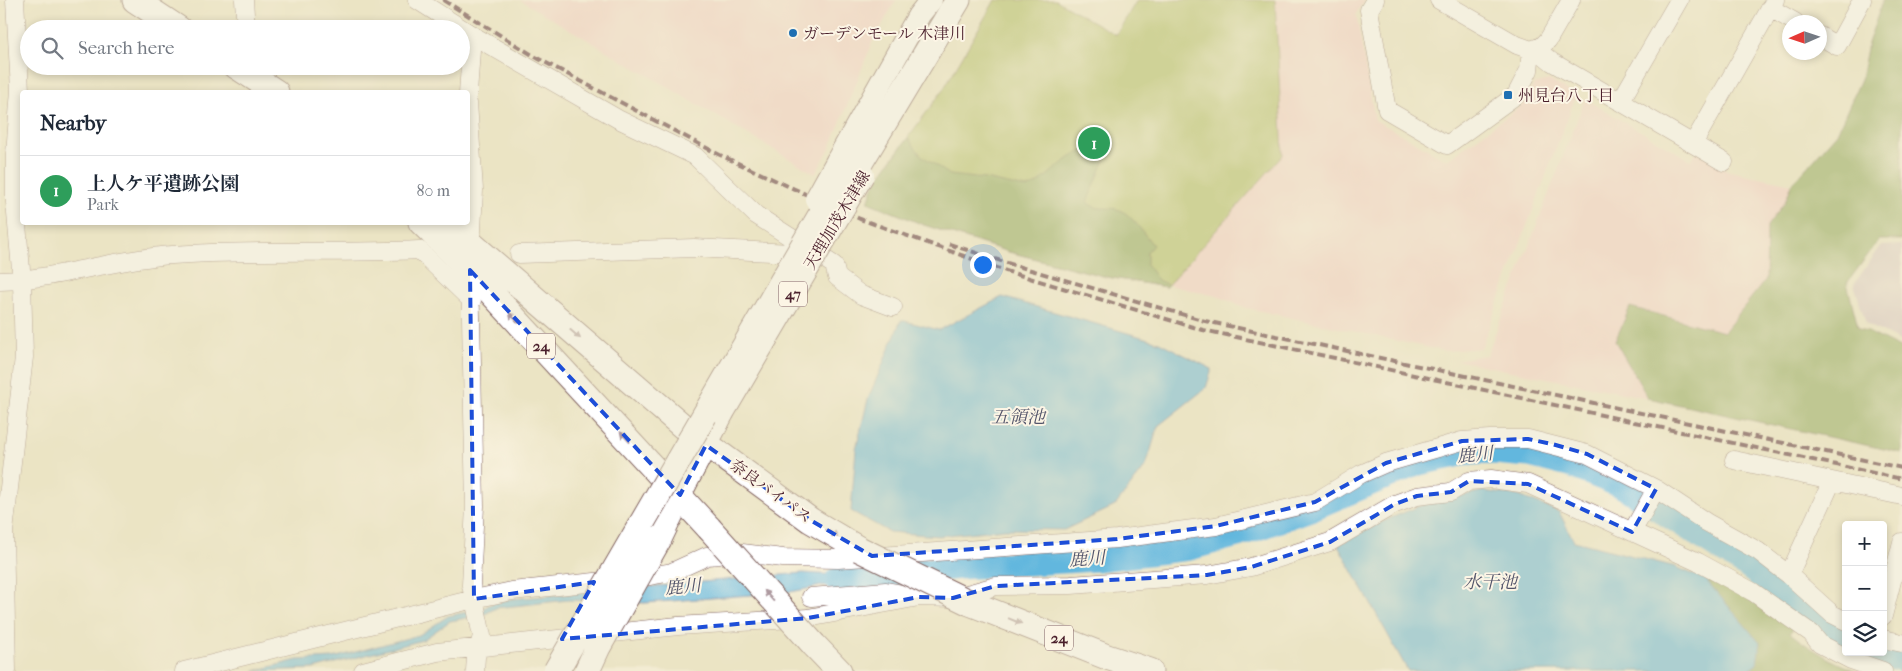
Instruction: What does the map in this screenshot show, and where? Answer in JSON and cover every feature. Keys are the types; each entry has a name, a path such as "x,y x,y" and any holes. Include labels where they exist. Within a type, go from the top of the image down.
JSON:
{"highway":[{"path":"135,0 165,20"},
{"path":"574,671 586,642 945,0"},
{"path":"556,671 850,169 958,0"},
{"path":"250,75 264,90"},
{"path":"253,75 273,90"},
{"name":"24","path":"424,225 470,270 680,495 839,671"},
{"name":"奈良バイパス","path":"450,225 686,429 810,520 859,549 970,603 1107,657 1150,671"},
{"path":"541,671 658,472"},
{"path":"588,671 598,647 659,539 680,495"}],"main road":[{"name":"天理加茂木津線","path":"680,495 850,169 919,15 932,0"},
{"name":"天理加茂木津線","path":"658,472 850,169 968,0"}],"street":[{"path":"8,671 4,532 24,357 22,280 15,202 15,154 20,90 15,0"},
{"path":"244,0 245,20"},
{"path":"418,0 449,20"},
{"path":"1375,0 1369,10 1387,110 1447,145 1516,95 1529,70 1533,50 1548,40 1571,0"},
{"path":"1439,0 1516,45 1533,50 1724,162"},
{"path":"1620,102 1679,0"},
{"path":"1827,40 1836,46 1862,0"},
{"path":"1693,144 1772,4 1786,15"},
{"path":"470,64 472,35 618,119 695,156 756,215 834,265 838,277 861,295 894,306"},
{"path":"468,90 469,75"},
{"path":"470,132 474,190 470,270 475,506 471,585 481,642 476,657 475,671"},
{"path":"519,254 694,248 792,253 806,247"},
{"path":"0,282 22,280 130,259 173,255 419,250 472,301"},
{"path":"184,671 512,591 672,572 707,556 742,553 783,558 838,559 1117,539 1216,526 1315,502 1361,474 1386,463 1462,441 1528,440 1552,444 1587,454 1656,489 1758,551 1789,575 1832,614 1842,619"},
{"path":"1734,460 1902,496"},
{"path":"811,598 886,591 920,597 953,598 996,586 1071,585 1177,578 1251,567 1330,542 1395,504 1417,496 1451,492 1469,481 1492,479 1528,484 1698,562 1753,592 1811,633 1820,644 1851,660 1883,671"},
{"path":"1789,575 1832,481"},
{"path":"1632,532 1656,489"},
{"path":"1884,611 1902,542"},
{"path":"363,671 481,642 678,626 808,618 920,597"},
{"path":"1887,640 1902,643"}],"highlighted area":[{"path":"470,270 680,495 706,445 810,520 872,556 1117,539 1216,526 1315,502 1386,463 1462,441 1528,439 1552,444 1587,454 1656,489 1632,532 1528,484 1469,481 1451,492 1417,496 1395,504 1330,542 1251,567 1207,575 996,586 953,598 919,597 808,618 562,639 594,582 474,599"}],"shaded area":[{"path":"520,0 896,0 872,43 830,148 815,174"},
{"path":"1275,0 1364,0 1356,14 1375,120 1447,160 1522,105 1534,84 1549,80 1576,95 1481,348 1444,351 1247,308 1217,296 1168,285 1283,155"},
{"path":"1585,99 1690,160 1697,152 1729,171 1792,184 1785,202 1767,226 1766,279 1724,332 1630,307 1615,341 1648,398 1456,360 1487,355"},
{"path":"1902,245 1902,342 1866,324 1854,284 1881,246"}],"green space":[{"path":"995,0 1056,0 1116,35 1137,0 1275,0 1283,155 1166,287 1107,277 1009,252 924,225 868,202 875,182 943,90"},
{"path":"1883,0 1902,0 1902,240 1879,240 1847,283 1858,327 1902,349 1902,453 1648,398 1615,341 1630,307 1724,332 1766,279 1767,226 1785,202 1792,184 1837,133 1861,79 1868,43"},
{"path":"908,138 921,155 950,175 985,179 1026,188 1035,185 1078,153 1098,150 1108,153 1087,202 1095,207 1119,210 1132,219 1153,245 1147,252 1147,265 1158,280 1168,285 1166,287 1107,277 1009,252 924,225 868,202 875,182"},
{"path":"1706,580 1740,590 1794,627 1790,633 1830,659 1857,671 1748,671 1757,664 1727,606"}],"water":[{"name":"五領池","path":"1002,297 1159,342 1212,369 1206,388 1158,426 1146,466 1115,506 1064,530 1005,529 939,536 889,532 851,511 856,449 868,399 901,320 939,330"},
{"name":"水干池","path":"1483,491 1519,496 1559,512 1574,541 1676,567 1706,580 1760,643 1757,664 1748,671 1408,671 1338,545 1386,520 1422,505"},
{"path":"803,573 871,577 790,592 645,603 568,600 496,608 483,615 450,621 423,640 313,669 254,671 297,660 333,658 419,635 448,616 482,609 493,603 511,599"}],"waterway":[{"name":"鹿川","path":"837,580 960,567 1098,559 1190,548 1238,535 1310,509 1419,463 1466,453 1493,452 1529,455 1572,466 1624,487 1748,567 1795,601 1830,631 1842,637"},
{"name":"鹿川","path":"1887,655 1902,660"}],"railway":[{"path":"443,0 539,59 720,155 860,219 1006,271 1203,330 1902,479"},
{"path":"949,244 1205,321 1902,468"}],"place":[{"name":"ガーデンモール 木津川","path":"793,33"},
{"name":"州見台八丁目","path":"1508,95"},
{"name":"上人ケ平遺跡公園","path":"1094,143"}]}
